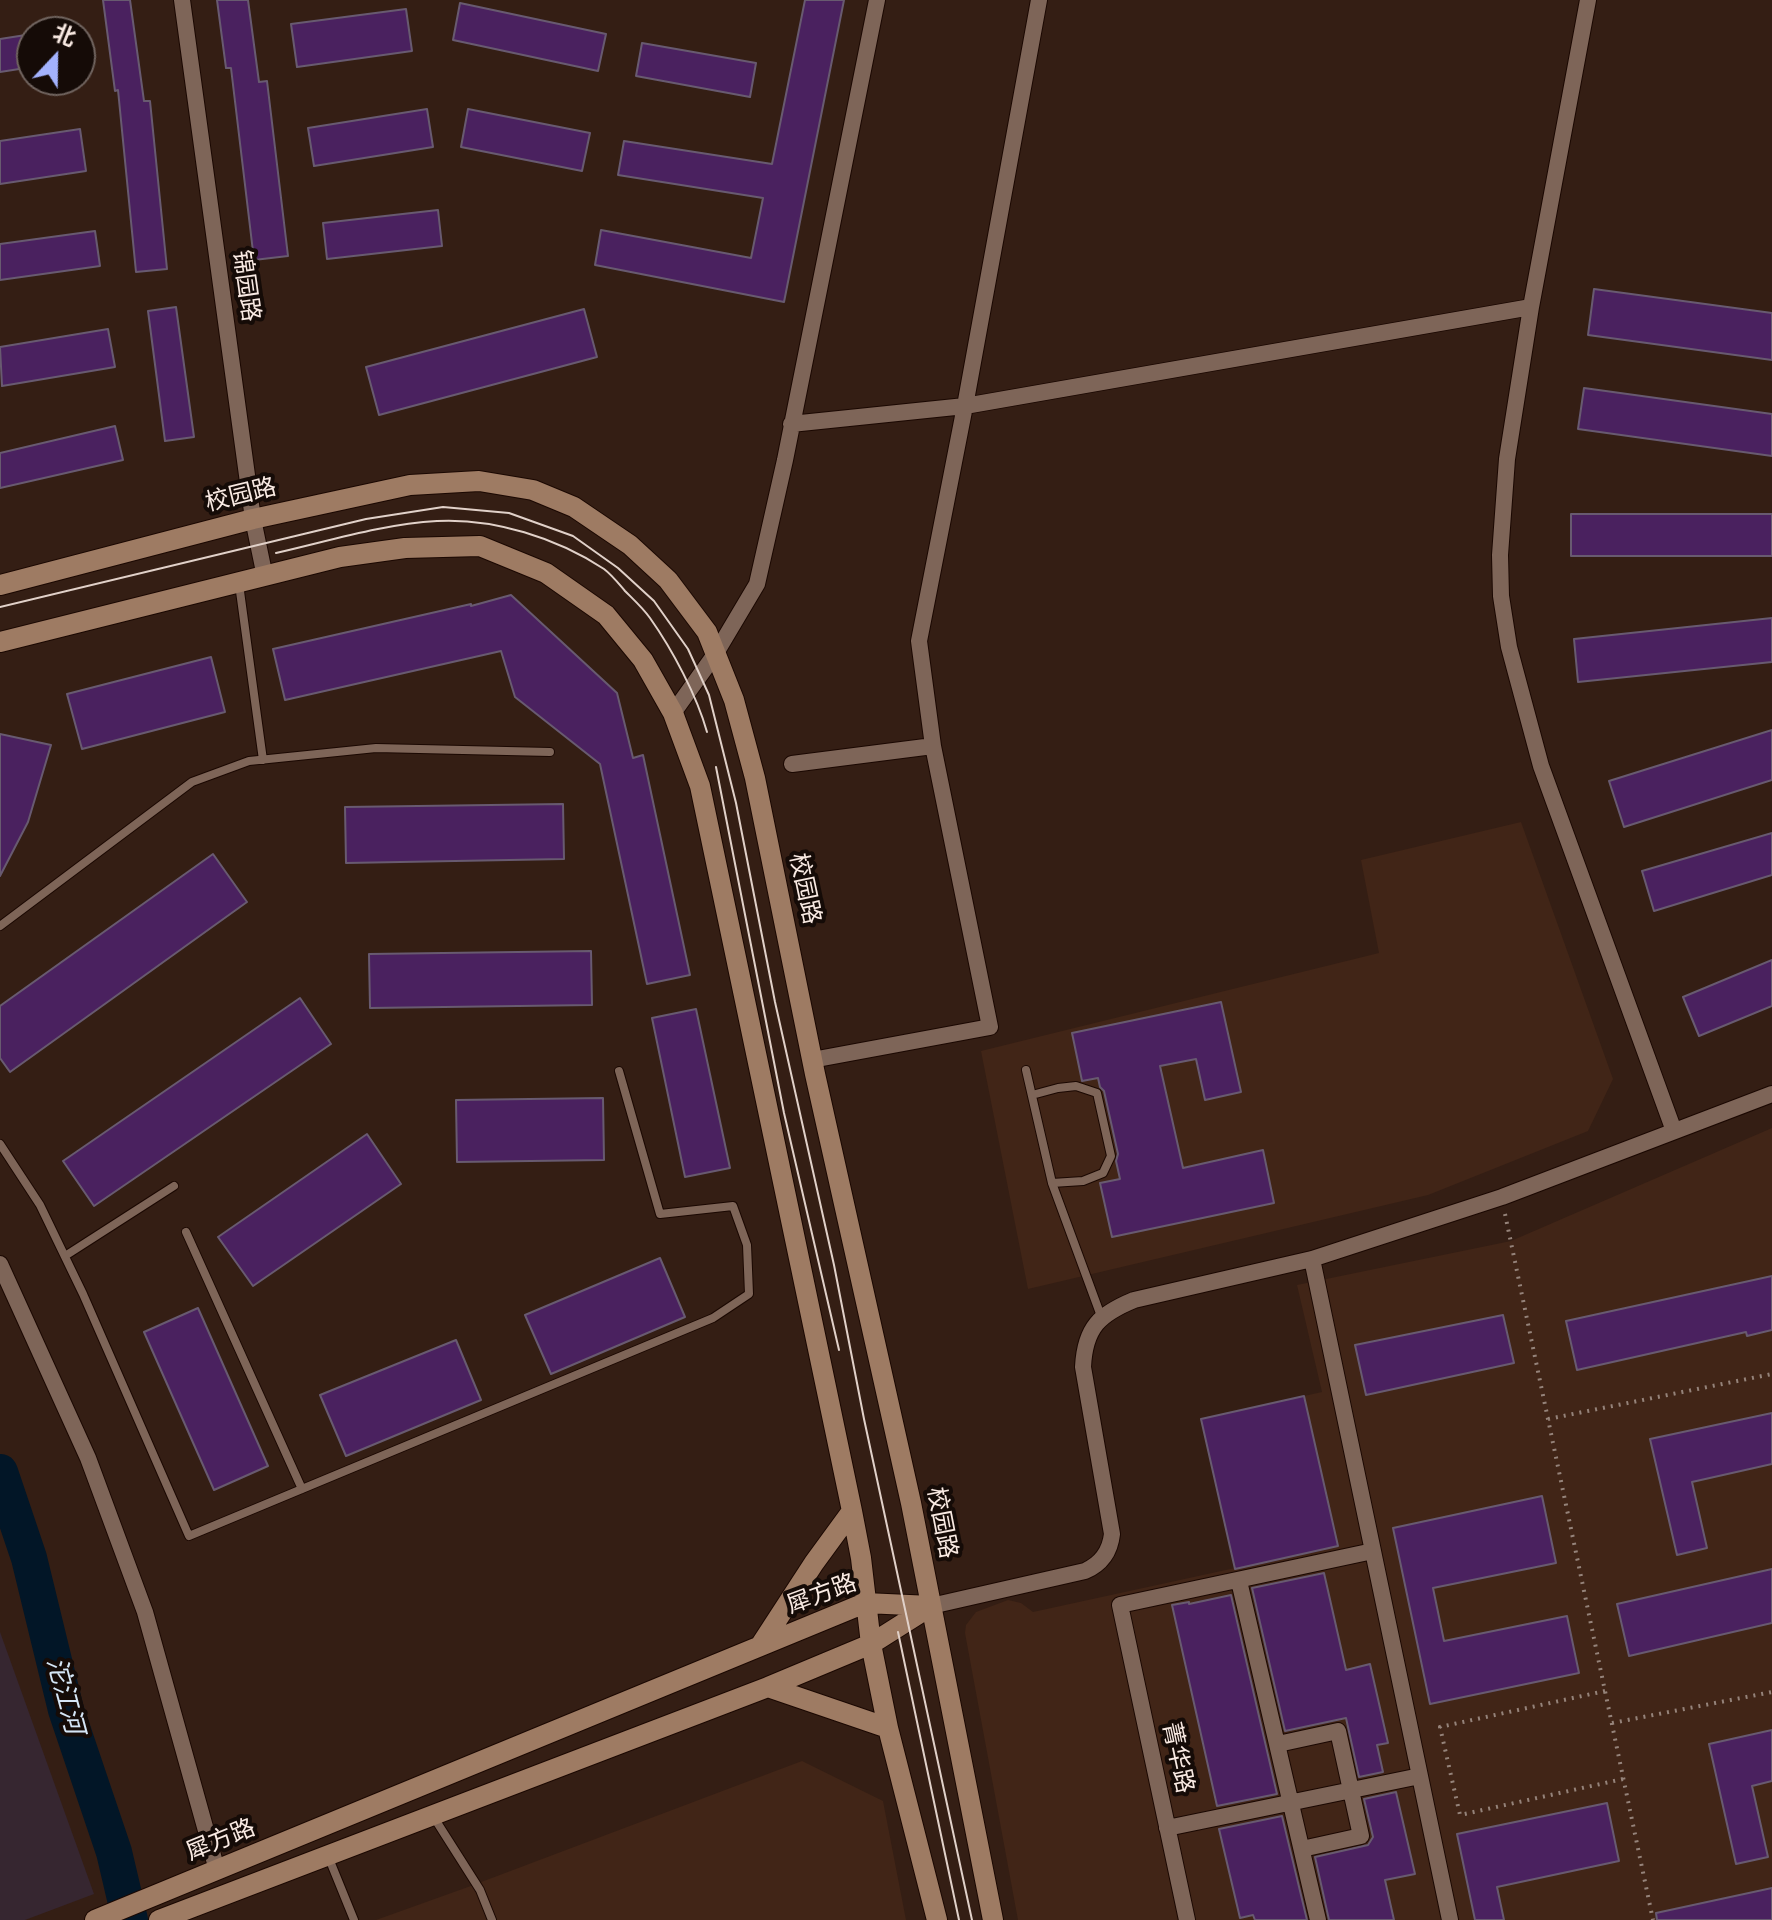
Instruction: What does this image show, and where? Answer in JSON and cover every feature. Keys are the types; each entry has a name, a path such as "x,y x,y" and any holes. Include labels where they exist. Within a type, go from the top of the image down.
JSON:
{"street":[{"name":"锦园路","path":"182,0 253,519 265,577"},
{"path":"673,713 716,653 757,584 785,460 877,0"},
{"path":"812,1060 990,1027 933,746 919,641 1039,0"},
{"path":"1588,0 1531,307 1507,459 1500,555 1501,596 1509,647 1541,766 1674,1131"},
{"path":"791,424 965,406 1531,307"},
{"name":"校园路","path":"0,585 253,519 410,485 479,481 533,490 574,507 630,545 668,580 707,632 734,700 755,778 812,1060 911,1503 993,1920"},
{"path":"0,642 340,557 405,548 480,546 546,573 606,615 643,660 673,713 700,786 852,1511 871,1644 888,1728 937,1920"},
{"path":"792,764 933,746"},
{"path":"159,1920 768,1687 871,1644 931,1606 1092,1568 1104,1557 1112,1534 1083,1367 1086,1347 1101,1316 1134,1300 1312,1259 1502,1197 1772,1094"},
{"path":"1312,1259 1450,1920"},
{"path":"0,1264 88,1458 145,1612 217,1870"},
{"path":"760,1647 852,1511"},
{"path":"1318,1920 1239,1581 1373,1551"},
{"name":"菁华路","path":"1187,1920 1120,1605 1239,1581"},
{"name":"犀方路","path":"95,1920 865,1603 931,1606"},
{"path":"768,1687 888,1728"},
{"path":"1278,1744 1338,1731 1361,1836 1302,1849"},
{"path":"1167,1828 1420,1776"}],"lane":[{"path":"239,583 263,760"},
{"path":"0,926 192,782 249,761 376,748 550,752"},
{"path":"1026,1070 1052,1183 1101,1316"},
{"path":"0,1144 40,1205 65,1256 189,1536 713,1318 749,1294 747,1245 733,1206 660,1214 619,1071"},
{"path":"1032,1095 1076,1086 1097,1093 1111,1156 1103,1173 1083,1181 1052,1183"},
{"path":"65,1256 174,1186"},
{"path":"186,1232 302,1489"},
{"path":"433,1815 480,1890 492,1920"},
{"path":"327,1856 354,1920"}],"path":[{"path":"1502,1197 1653,1920"},
{"path":"1548,1419 1772,1374"},
{"path":"1605,1691 1440,1727 1460,1815 1624,1779"},
{"path":"1612,1723 1772,1692"}],"shaded area":[{"path":"1521,822 1613,1079 1588,1131 1428,1195 1028,1289 981,1051 1379,953 1361,860"},
{"path":"1772,1128 1772,1920 1018,1920 965,1633 966,1625 976,1612 1008,1600 1021,1603 1033,1612 1235,1568 1201,1419 1322,1392 1297,1285 1511,1241"},
{"path":"0,1632 94,1894 25,1920 0,1920"},
{"path":"802,1761 883,1801 906,1920 376,1920 468,1887"}],"building":[{"path":"103,0 130,0 144,101 150,101 167,269 136,272 118,90 115,91"},
{"path":"217,0 248,0 259,82 267,81 288,256 254,260 231,68 226,68"},
{"path":"805,0 844,0 784,302 595,265 601,230 751,258 763,198 618,175 624,141 772,164"},
{"path":"460,3 606,34 598,71 453,40"},
{"path":"406,9 412,51 297,67 291,24"},
{"path":"16,36 16,70 0,72 0,39"},
{"path":"642,43 756,63 750,97 636,76"},
{"path":"427,109 433,147 314,166 308,128"},
{"path":"468,109 590,133 582,171 461,147"},
{"path":"80,129 86,171 0,184 0,141"},
{"path":"438,210 442,246 327,259 323,223"},
{"path":"95,231 100,266 0,280 0,244"},
{"path":"1594,289 1772,313 1772,360 1588,335"},
{"path":"176,307 194,437 165,441 148,311"},
{"path":"584,309 597,357 379,415 366,367"},
{"path":"108,329 115,367 2,386 0,347"},
{"path":"1584,388 1772,414 1772,456 1578,429"},
{"path":"115,426 123,460 0,488 0,453"},
{"path":"1571,514 1772,514 1772,556 1571,556"},
{"path":"511,595 617,693 633,758 643,755 690,975 647,984 600,764 515,697 501,651 285,700 273,649"},
{"path":"1772,618 1772,662 1578,682 1574,639"},
{"path":"211,657 225,712 82,749 67,694"},
{"path":"1772,730 1772,780 1624,827 1609,781"},
{"path":"0,734 51,745 28,822 0,876"},
{"path":"563,804 564,859 346,863 345,807"},
{"path":"1772,833 1772,875 1654,911 1642,871"},
{"path":"213,854 247,902 10,1072 0,1058 0,1006"},
{"path":"591,951 592,1005 370,1008 369,954"},
{"path":"1772,960 1772,1006 1699,1036 1683,997"},
{"path":"300,998 331,1044 94,1206 63,1161"},
{"path":"1221,1002 1241,1092 1205,1100 1196,1059 1160,1066 1183,1168 1263,1150 1274,1203 1112,1237 1100,1183 1120,1179 1116,1161 1118,1154 1104,1091 1098,1078 1082,1081 1072,1033"},
{"path":"696,1009 730,1168 685,1177 652,1018"},
{"path":"603,1098 604,1160 457,1162 456,1100"},
{"path":"367,1134 401,1184 253,1286 218,1237"},
{"path":"660,1258 685,1317 551,1374 525,1315"},
{"path":"1772,1276 1772,1330 1747,1336 1746,1332 1577,1370 1566,1321"},
{"path":"198,1308 268,1466 214,1490 144,1332"},
{"path":"1503,1315 1514,1363 1366,1395 1355,1345"},
{"path":"456,1340 481,1400 346,1456 320,1395"},
{"path":"1304,1396 1338,1546 1235,1569 1201,1419"},
{"path":"1772,1413 1772,1464 1692,1482 1707,1548 1677,1555 1650,1439"},
{"path":"1542,1496 1556,1563 1433,1588 1444,1641 1567,1616 1579,1673 1430,1704 1393,1528"},
{"path":"1772,1569 1772,1623 1629,1656 1617,1604"},
{"path":"1324,1573 1346,1670 1370,1664 1388,1743 1377,1745 1383,1772 1359,1777 1346,1718 1285,1731 1252,1588"},
{"path":"1231,1595 1277,1794 1217,1806 1172,1605"},
{"path":"1772,1730 1772,1781 1752,1786 1768,1857 1736,1864 1709,1744"},
{"path":"1396,1792 1415,1874 1385,1880 1394,1920 1329,1920 1315,1857 1368,1845 1373,1837 1364,1799"},
{"path":"1607,1803 1619,1861 1497,1887 1504,1920 1475,1920 1457,1834"},
{"path":"1282,1816 1307,1920 1255,1920 1253,1915 1240,1918 1219,1829"},
{"path":"1772,1888 1772,1920 1657,1920 1656,1913"}],"waterway":[{"name":"沱江河","path":"0,1472 29,1558 66,1710 114,1852 130,1920"}],"tram line":[{"path":"0,607 366,519 443,507 509,513 573,536 618,568 654,601 688,649 709,695 736,803 775,1002 834,1265 972,1920"},
{"path":"276,553 376,529 437,521 481,523 546,539 604,569 644,611 683,673 707,732"},
{"path":"716,767 784,1113 839,1350"},
{"path":"898,1632 959,1920"}]}
